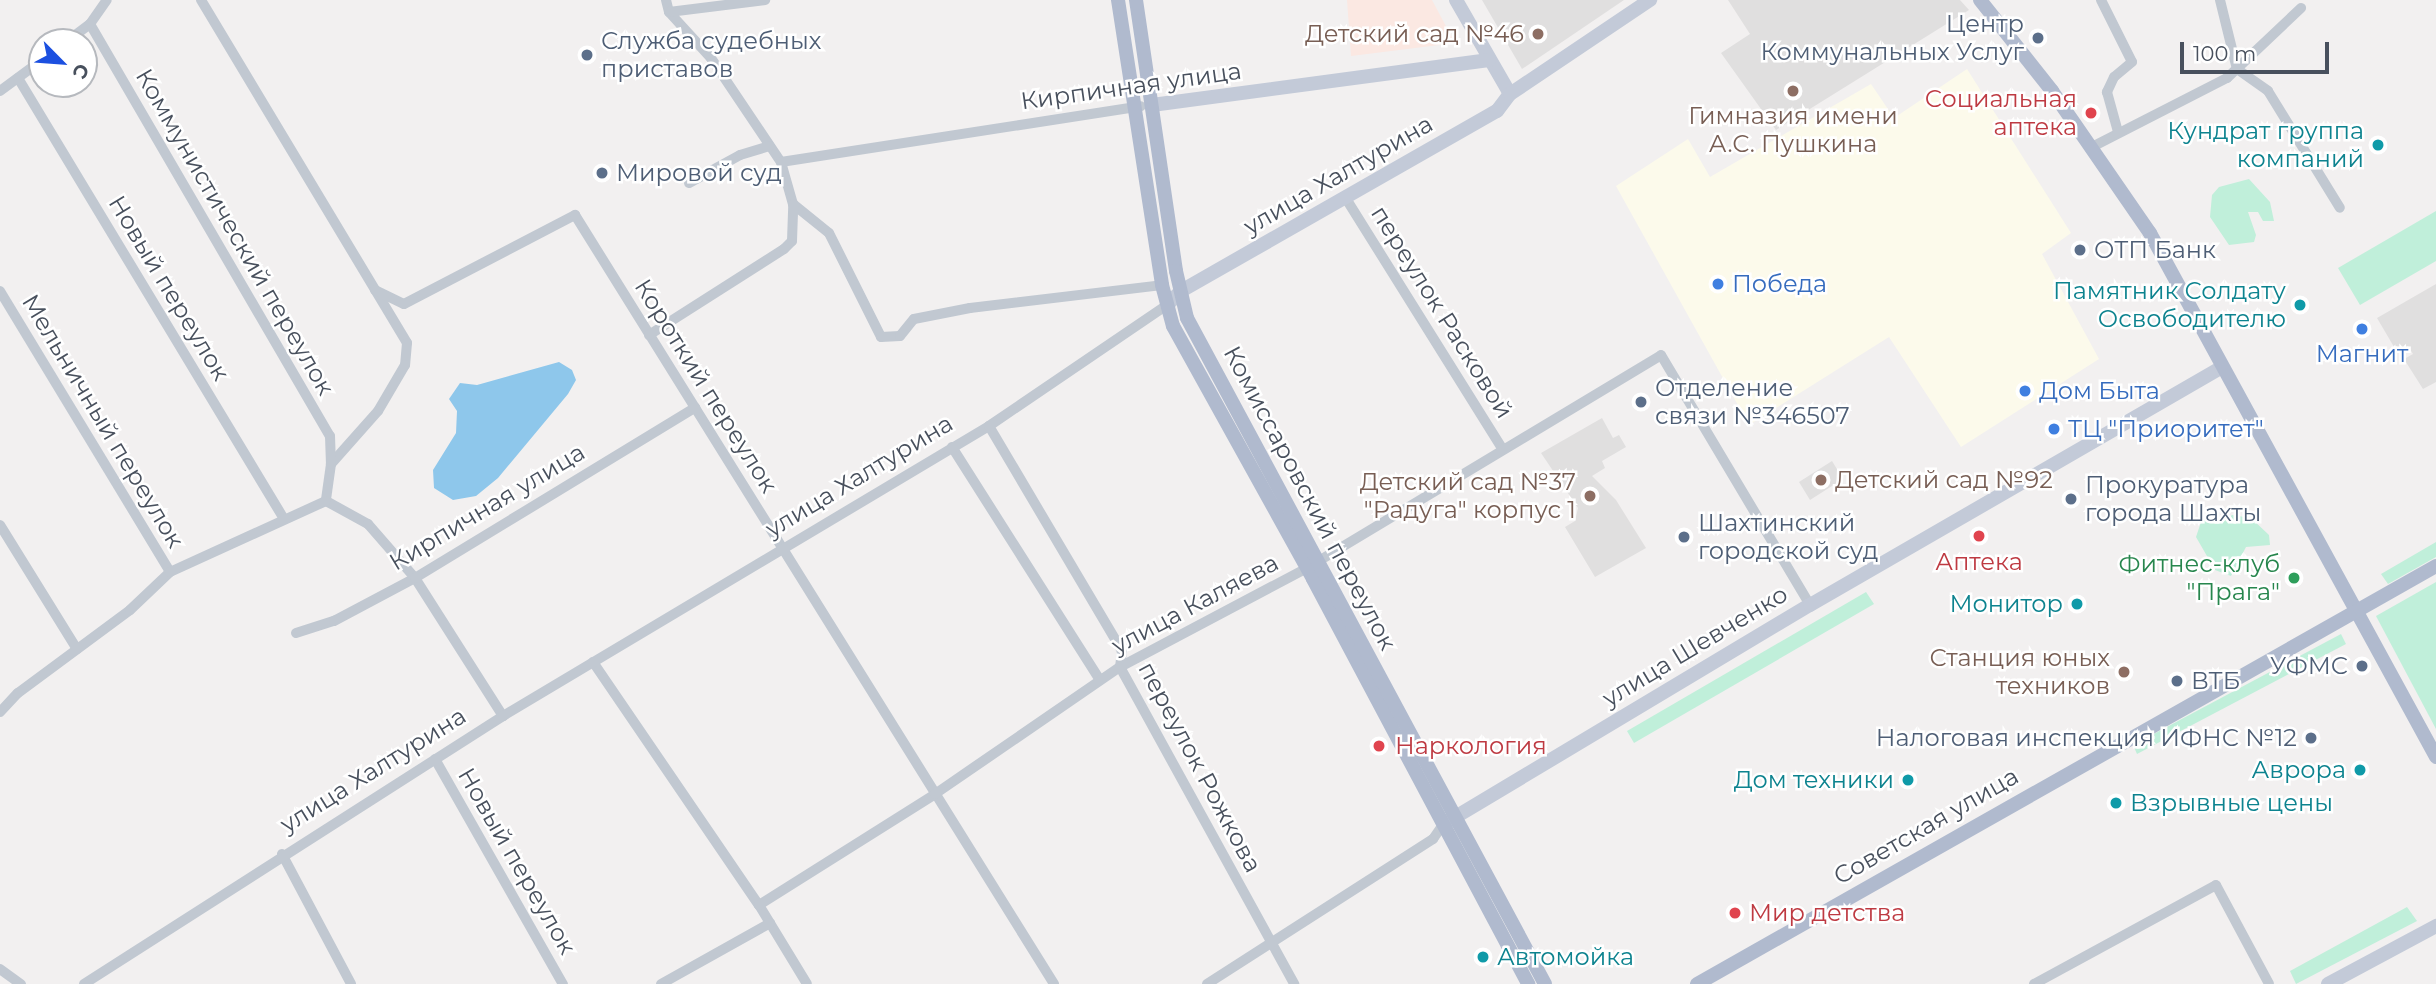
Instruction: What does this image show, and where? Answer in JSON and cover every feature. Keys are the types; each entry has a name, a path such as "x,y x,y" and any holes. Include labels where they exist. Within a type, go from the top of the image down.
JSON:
{"main road":[{"name":"Комиссаровский переулок","path":"1118,0 1162,285 1173,326 1313,565 1454,815 1545,984"},
{"name":"Комиссаровский переулок","path":"1136,0 1187,318 1442,826 1528,984"},
{"path":"1456,0 1510,94"},
{"name":"улица Халтурина","path":"1167,305 1181,291 1497,111 1510,94 1650,0"},
{"path":"1980,0 2150,233 2221,368 2436,755"},
{"name":"Кирпичная улица","path":"1152,105 1489,60"},
{"name":"улица Шевченко","path":"1442,826 1454,815 1810,605 2221,368"},
{"name":"Советская улица","path":"1697,984 2126,738 2436,566"},
{"path":"2328,984 2436,926"}],"street":[{"path":"85,28 107,0"},
{"path":"201,0 407,343 405,365 378,411 331,464 326,501"},
{"path":"649,335 784,249 792,240 793,204 781,162 711,58 669,12 666,0"},
{"path":"669,12 765,0"},
{"path":"2101,0 2132,62 2114,77 2107,92 2118,132"},
{"path":"2220,0 2237,69 2268,90 2340,208"},
{"path":"2090,148 2237,69 2301,8"},
{"name":"Коммунистический переулок","path":"90,24 331,436 331,464"},
{"path":"0,91 28,70"},
{"name":"Новый переулок","path":"18,78 284,519"},
{"name":"Кирпичная улица","path":"781,162 1152,105"},
{"path":"689,183 740,155 770,146"},
{"name":"переулок Расковой","path":"1345,197 1502,449"},
{"path":"793,204 829,233 881,337 900,336 914,318 970,308 1162,285"},
{"name":"Короткий переулок","path":"375,290 404,304 575,215 1055,984"},
{"name":"Мельничный переулок","path":"0,292 170,572"},
{"name":"улица Халтурина","path":"84,984 282,854 503,716 989,426 1167,305"},
{"name":"улица Каляева","path":"760,905 935,794 1120,667 1313,565 1661,355 1810,605"},
{"name":"Кирпичная улица","path":"296,633 334,621 415,579 695,408"},
{"name":"переулок Рожкова","path":"989,426 1122,650 1120,667 1294,984"},
{"name":"переулок Рожкова","path":"952,447 1100,680"},
{"path":"0,712 130,610 170,572 326,501"},
{"path":"326,501 368,524 415,579 503,716"},
{"path":"0,525 77,649"},
{"path":"593,662 760,905 807,984"},
{"name":"Новый переулок","path":"435,759 563,984"},
{"name":"улица Шевченко","path":"1206,984 1433,839 1442,826"},
{"path":"282,854 351,984"},
{"path":"2034,984 2217,885 2269,984"},
{"path":"662,984 770,923"},
{"path":"0,968 21,984"}],"shaded area":[{"path":"1347,0 1432,0 1455,43 1351,56"},
{"name":"Детский сад №46","path":"1482,0 1624,0 1522,69"},
{"name":"Гимназия имени А.С. Пушкина","path":"1728,0 1960,0 1969,10 1776,130 1721,53 1750,34"},
{"path":"1967,69 2071,233 2042,254 2099,359 1961,447 1889,337 1749,425 1616,186 1688,139 1710,177 1871,84 1894,118"},
{"path":"2436,284 2436,382 2423,389 2404,359 2413,354 2408,346 2397,352 2377,318"},
{"name":"Детский сад №37 \"Радуга\" корпус 1","path":"1602,418 1613,438 1619,435 1626,447 1602,461 1605,468 1592,476 1616,500 1646,548 1595,577 1565,527 1575,521 1578,508 1541,453"},
{"name":"Детский сад №92","path":"1832,461 1843,479 1810,500 1799,482"}],"green space":[{"path":"2249,179 2270,202 2274,221 2263,221 2258,212 2248,212 2256,235 2254,242 2229,245 2210,217 2212,195 2219,187"},
{"path":"2436,211 2436,261 2360,305 2338,268"},
{"path":"2232,515 2251,518 2269,535 2270,545 2246,547 2231,576 2215,570 2196,537 2202,519 2224,521"},
{"path":"2436,542 2436,557 2388,584 2381,574"},
{"path":"2436,582 2436,729 2376,616"},
{"path":"1866,592 1874,604 1634,743 1627,731"},
{"path":"2341,634 2346,644 2137,754 2133,745"},
{"path":"2407,907 2417,921 2296,984 2290,971"}],"water":[{"path":"559,362 572,370 576,380 568,394 498,478 476,496 453,500 434,488 433,470 456,433 457,411 449,399 460,383 477,385"}],"place":[{"name":"Детский сад №46","path":"1538,34"},
{"name":"Центр Коммунальных Услуг","path":"2038,38"},
{"name":"Служба судебных приставов","path":"587,55"},
{"name":"Гимназия имени А.С. Пушкина","path":"1793,91"},
{"name":"Социальная аптека","path":"2091,113"},
{"name":"Кундрат группа компаний","path":"2378,145"},
{"name":"Мировой суд","path":"602,173"},
{"name":"ОТП Банк","path":"2080,250"},
{"name":"Победа","path":"1718,284"},
{"name":"Памятник Солдату Освободителю","path":"2300,305"},
{"name":"Магнит","path":"2362,329"},
{"name":"Дом Быта","path":"2025,391"},
{"name":"Отделение связи №346507","path":"1641,402"},
{"name":"ТЦ \"Приоритет\"","path":"2054,429"},
{"name":"Детский сад №92","path":"1821,480"},
{"name":"Детский сад №37 \"Радуга\" корпус 1","path":"1590,496"},
{"name":"Прокуратура города Шахты","path":"2071,499"},
{"name":"Аптека","path":"1979,536"},
{"name":"Шахтинский городской суд","path":"1684,537"},
{"name":"Фитнес-клуб \"Прага\"","path":"2294,578"},
{"name":"Монитор","path":"2077,604"},
{"name":"УФМС","path":"2362,666"},
{"name":"Станция юных техников","path":"2124,672"},
{"name":"ВТБ","path":"2177,681"},
{"name":"Налоговая инспекция ИФНС №12","path":"2311,738"},
{"name":"Наркология","path":"1379,746"},
{"name":"Аврора","path":"2360,770"},
{"name":"Дом техники","path":"1908,780"},
{"name":"Взрывные цены","path":"2116,803"},
{"name":"Мир детства","path":"1735,913"},
{"name":"Автомойка","path":"1483,957"}]}
